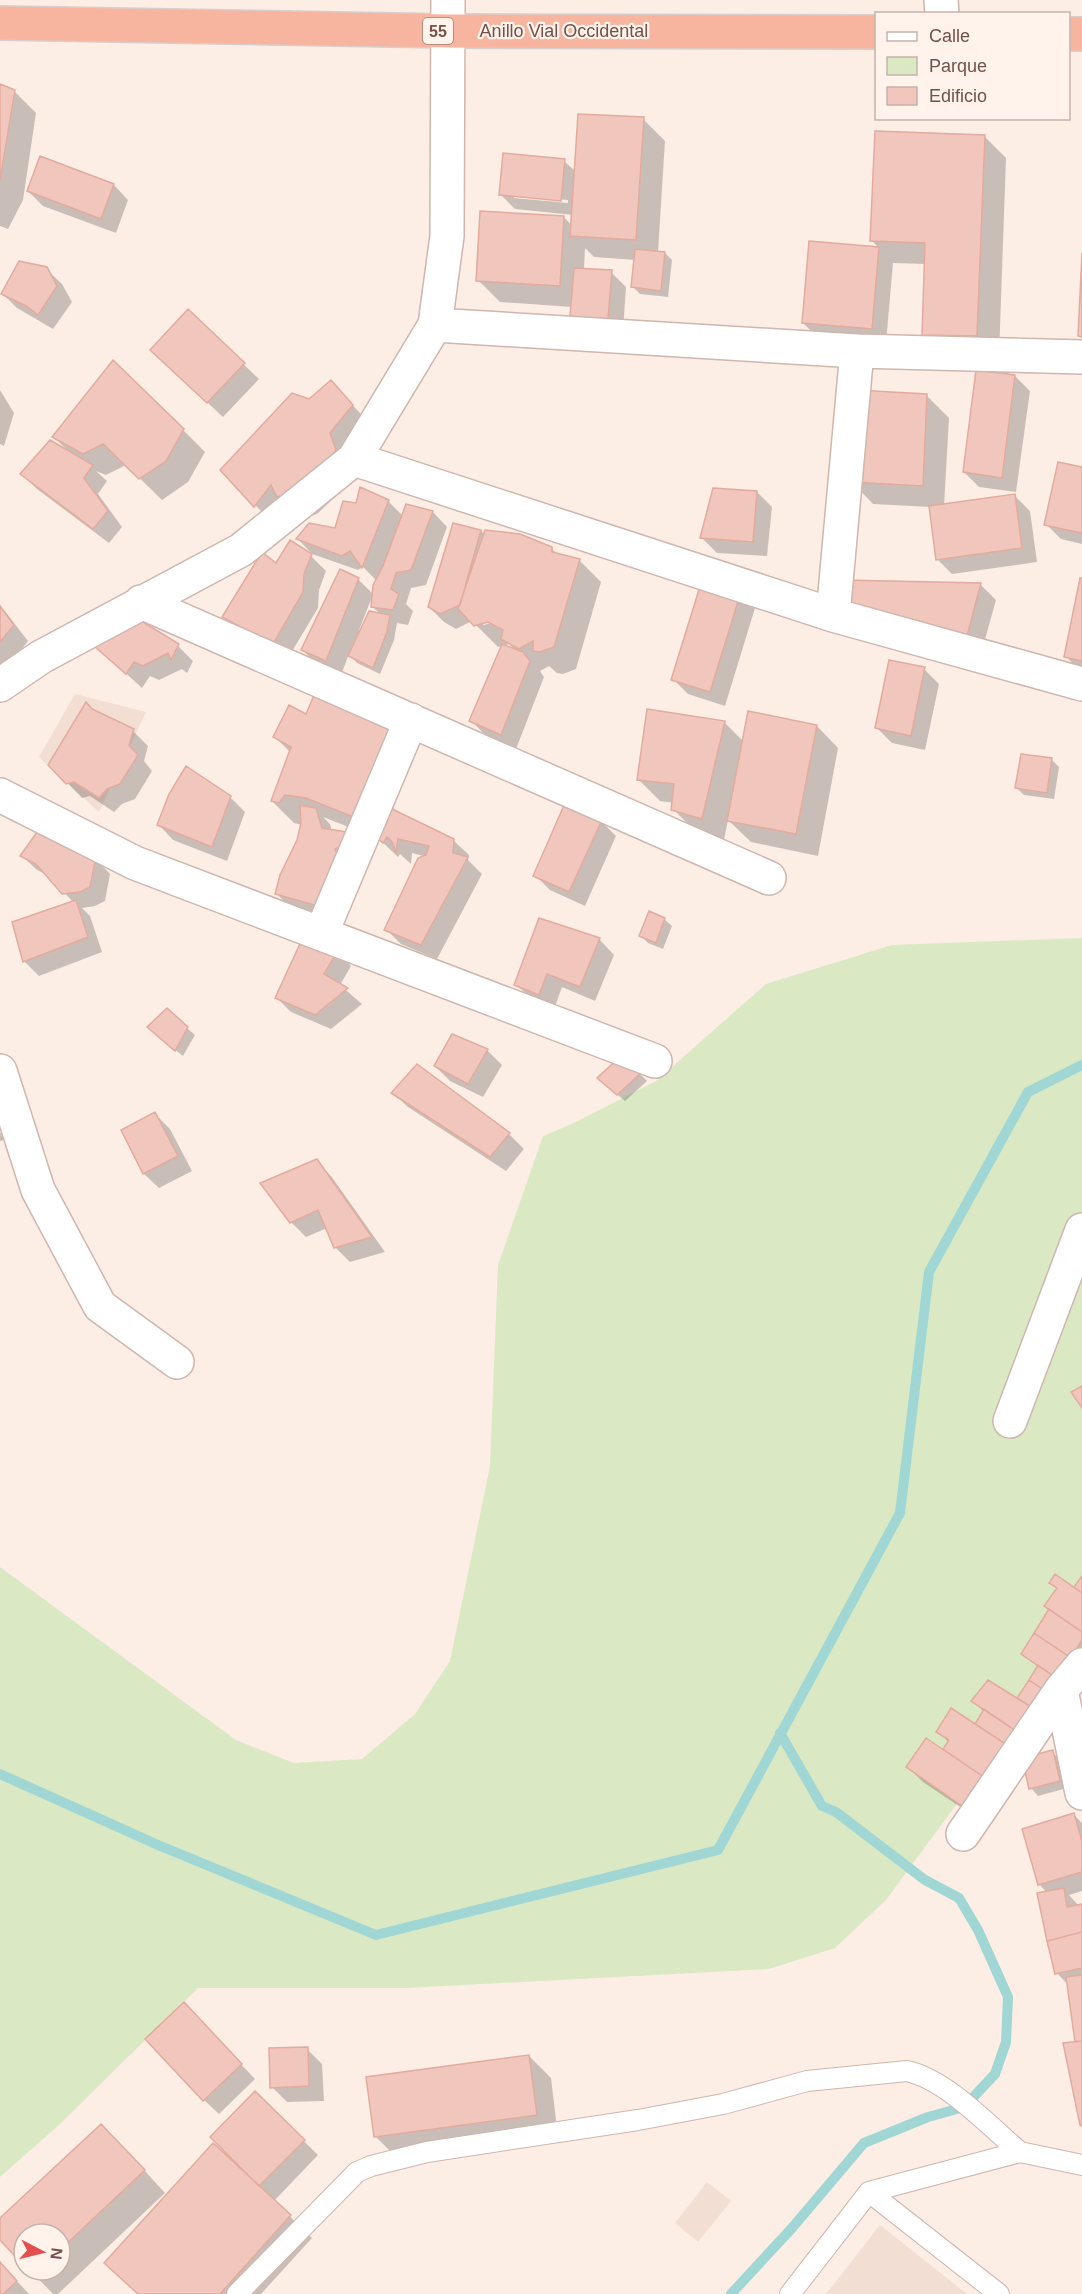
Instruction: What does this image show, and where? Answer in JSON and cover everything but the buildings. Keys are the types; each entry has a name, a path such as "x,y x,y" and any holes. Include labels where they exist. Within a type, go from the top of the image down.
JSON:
{"highway":[{"name":"Anillo Vial Occidental","path":"0,23 448,16 875,32"}],"street":[{"path":"0,686 41,657 241,550 354,459 435,325 447,236 448,16"},
{"path":"435,325 857,351 1082,357"},
{"path":"832,615 857,351"},
{"path":"354,459 832,615 1082,684"},
{"path":"141,602 769,878"},
{"path":"321,934 411,720"},
{"path":"0,795 135,863 655,1061"},
{"path":"0,1071 38,1190 100,1306 177,1362"},
{"path":"1010,1421 1082,1230"},
{"path":"963,1834 1061,1690 1082,1665"},
{"path":"1061,1690 1082,1792"}],"lane":[{"path":"237,2294 357,2172 371,2166 427,2152 638,2120 723,2104 807,2081 900,2071 919,2073 939,2083 1020,2152"},
{"path":"790,2294 869,2192 1020,2152 1082,2165"},
{"path":"869,2192 999,2294"}],"shaded area":[{"path":"75,694 146,712 99,812 39,757"},
{"path":"707,2182 731,2201 698,2242 675,2223"},
{"path":"880,2225 967,2294 826,2294"}],"green space":[{"path":"1082,938 1082,1634 886,1900 835,1948 769,1969 407,1988 198,1988 60,2124 0,2177 0,1567 236,1740 294,1763 362,1759 415,1714 450,1661 490,1466 498,1265 543,1136 574,1123 656,1081 766,984 892,945"}],"waterway":[{"path":"0,1774 158,1845 376,1935 718,1850 900,1513 929,1272 1028,1092 1082,1065"},
{"path":"731,2294 792,2228 864,2143 928,2117 964,2107 995,2074 1006,2042 1008,1997 978,1930 959,1898 925,1880 836,1812 822,1806 780,1733"}]}
